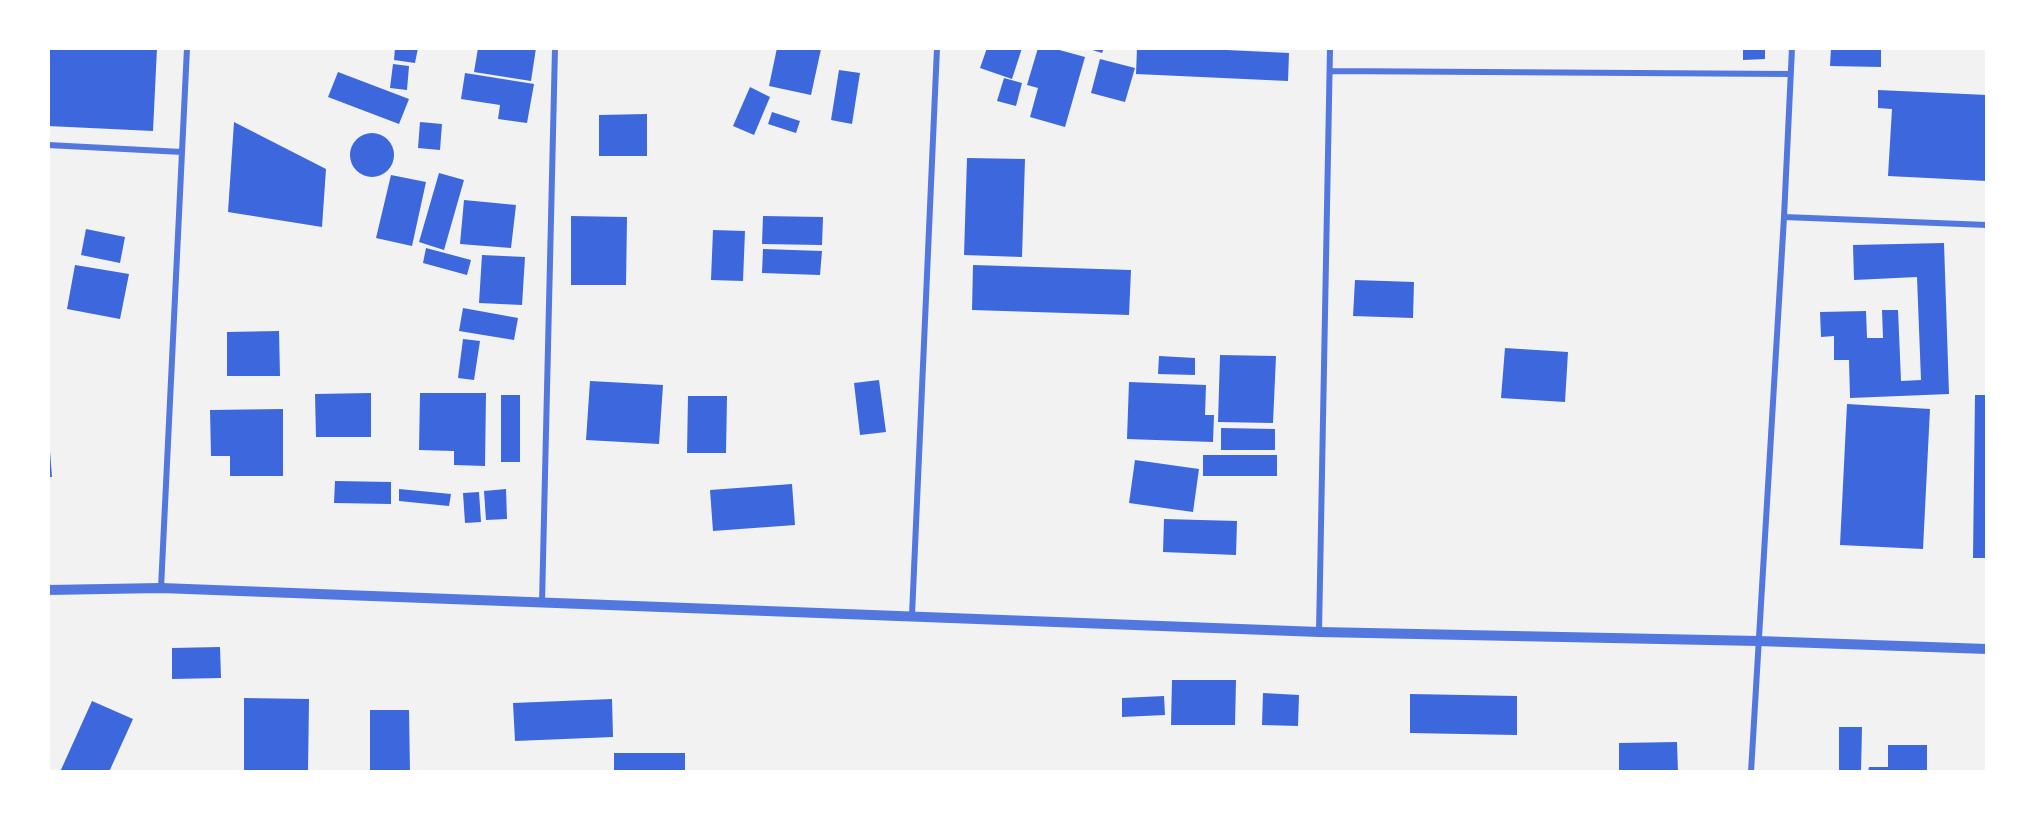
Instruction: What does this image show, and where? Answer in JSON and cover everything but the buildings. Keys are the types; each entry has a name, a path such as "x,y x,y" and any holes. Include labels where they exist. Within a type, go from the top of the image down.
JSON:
{"street":[{"path":"161,588 187,48"},
{"path":"542,604 555,48"},
{"path":"912,615 937,48"},
{"path":"1319,632 1330,48"},
{"path":"1751,772 1792,48"},
{"path":"1330,71 1790,74"},
{"path":"48,146 183,152"},
{"path":"1784,217 1987,225"},
{"path":"48,590 161,588 1319,632 1758,641 1987,649"}]}
